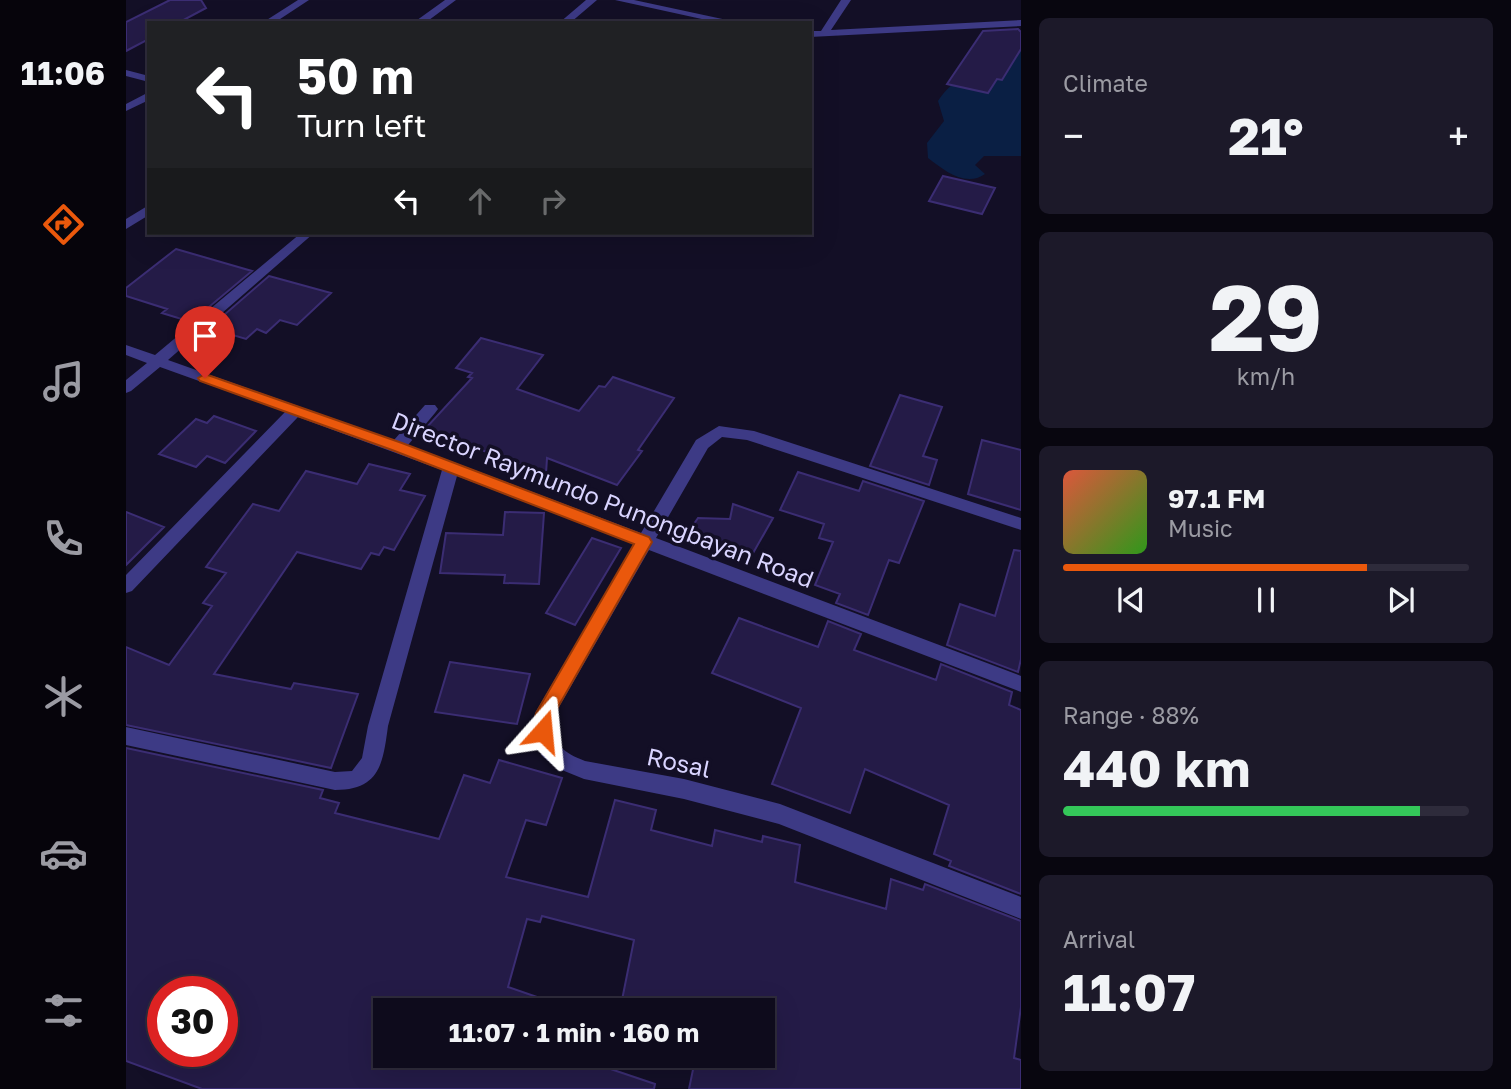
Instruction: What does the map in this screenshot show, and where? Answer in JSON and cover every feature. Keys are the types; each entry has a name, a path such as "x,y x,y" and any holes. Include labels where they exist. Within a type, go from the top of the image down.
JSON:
{"street":[{"path":"270,21 304,0"},
{"path":"421,21 451,0"},
{"path":"566,21 592,0"},
{"path":"620,0 693,19 714,21"},
{"path":"824,33 846,0"},
{"path":"812,34 1021,23"},
{"path":"126,73 147,78"},
{"path":"126,108 147,95"},
{"path":"126,225 147,210"},
{"path":"126,388 306,235"},
{"name":"Director Raymundo Punongbayan Road","path":"126,350 397,447 1021,684"},
{"path":"397,447 430,410"},
{"path":"126,586 295,411"},
{"path":"644,542 695,455 709,436 719,431 748,435 1021,524"},
{"path":"126,736 335,781 359,779 373,759 381,713 451,469"},
{"name":"Rosal","path":"644,542 545,713 543,731 549,750 564,762 584,770 684,789 780,814 1021,908"}],"water":[{"path":"1021,45 1021,156 984,156 975,165 985,174 970,179 955,176 928,158 927,143 944,121 938,101 945,91 964,75"}],"building":[{"path":"170,0 201,0 206,8 182,21 147,21 147,40 126,51 126,22"},
{"path":"1018,29 1021,32 1021,49 1002,80 997,79 988,93 947,84 983,31"},
{"path":"943,176 995,188 982,214 929,201"},
{"path":"176,249 252,271 191,322 162,313 167,309 126,296 126,288"},
{"path":"269,276 331,293 297,325 280,320 266,333 257,329 246,339 209,328"},
{"path":"481,338 543,355 517,389 579,411 599,386 605,387 613,377 674,398 638,450 642,451 617,485 547,458 546,474 425,429 472,378 468,377 472,373 456,368"},
{"path":"900,395 942,407 923,456 937,460 929,485 870,466"},
{"path":"214,416 256,431 225,463 207,456 196,467 159,454 196,419 207,423"},
{"path":"982,440 1021,450 1021,510 968,494"},
{"path":"369,464 410,474 400,490 425,496 394,550 384,547 379,555 371,553 361,569 297,552 214,674 291,689 294,683 358,694 331,768 126,725 126,647 169,665 212,606 203,603 226,573 206,567 253,504 279,511 306,471 357,484"},
{"path":"798,472 859,491 863,481 924,501 899,563 889,560 868,615 836,603 840,594 815,585 833,542 819,538 824,524 780,510"},
{"path":"733,504 773,518 748,562 685,537 698,518 730,519"},
{"path":"126,512 164,527 126,565"},
{"path":"505,512 544,513 539,584 504,583 505,575 440,573 446,533 503,535"},
{"path":"592,538 621,548 575,625 546,613"},
{"path":"1014,550 1021,551 1021,659 1018,672 947,645 960,604 995,616"},
{"path":"739,618 818,647 828,621 861,634 854,650 936,680 941,664 1012,692 1009,705 1021,710 1021,894 949,866 951,861 934,854 949,805 865,769 850,813 772,784 801,708 712,673"},
{"path":"450,662 530,674 517,724 435,712"},
{"path":"126,748 323,790 320,798 339,803 335,813 439,839 464,775 490,783 499,760 562,778 546,825 526,820 506,877 588,897 615,800 656,810 651,830 712,846 715,830 762,842 763,836 800,845 795,882 886,909 891,879 923,890 925,884 1021,921 1021,1007 1014,1058 1021,1060 1021,1089 689,1089 693,1068 775,1068 775,998 622,998 634,940 542,916 540,922 527,919 508,987 540,998 373,998 373,1068 608,1068 655,1084 654,1089 202,1089 126,1061"}],"route":[{"path":"205,378 397,447 644,542 545,713 543,731"}]}
